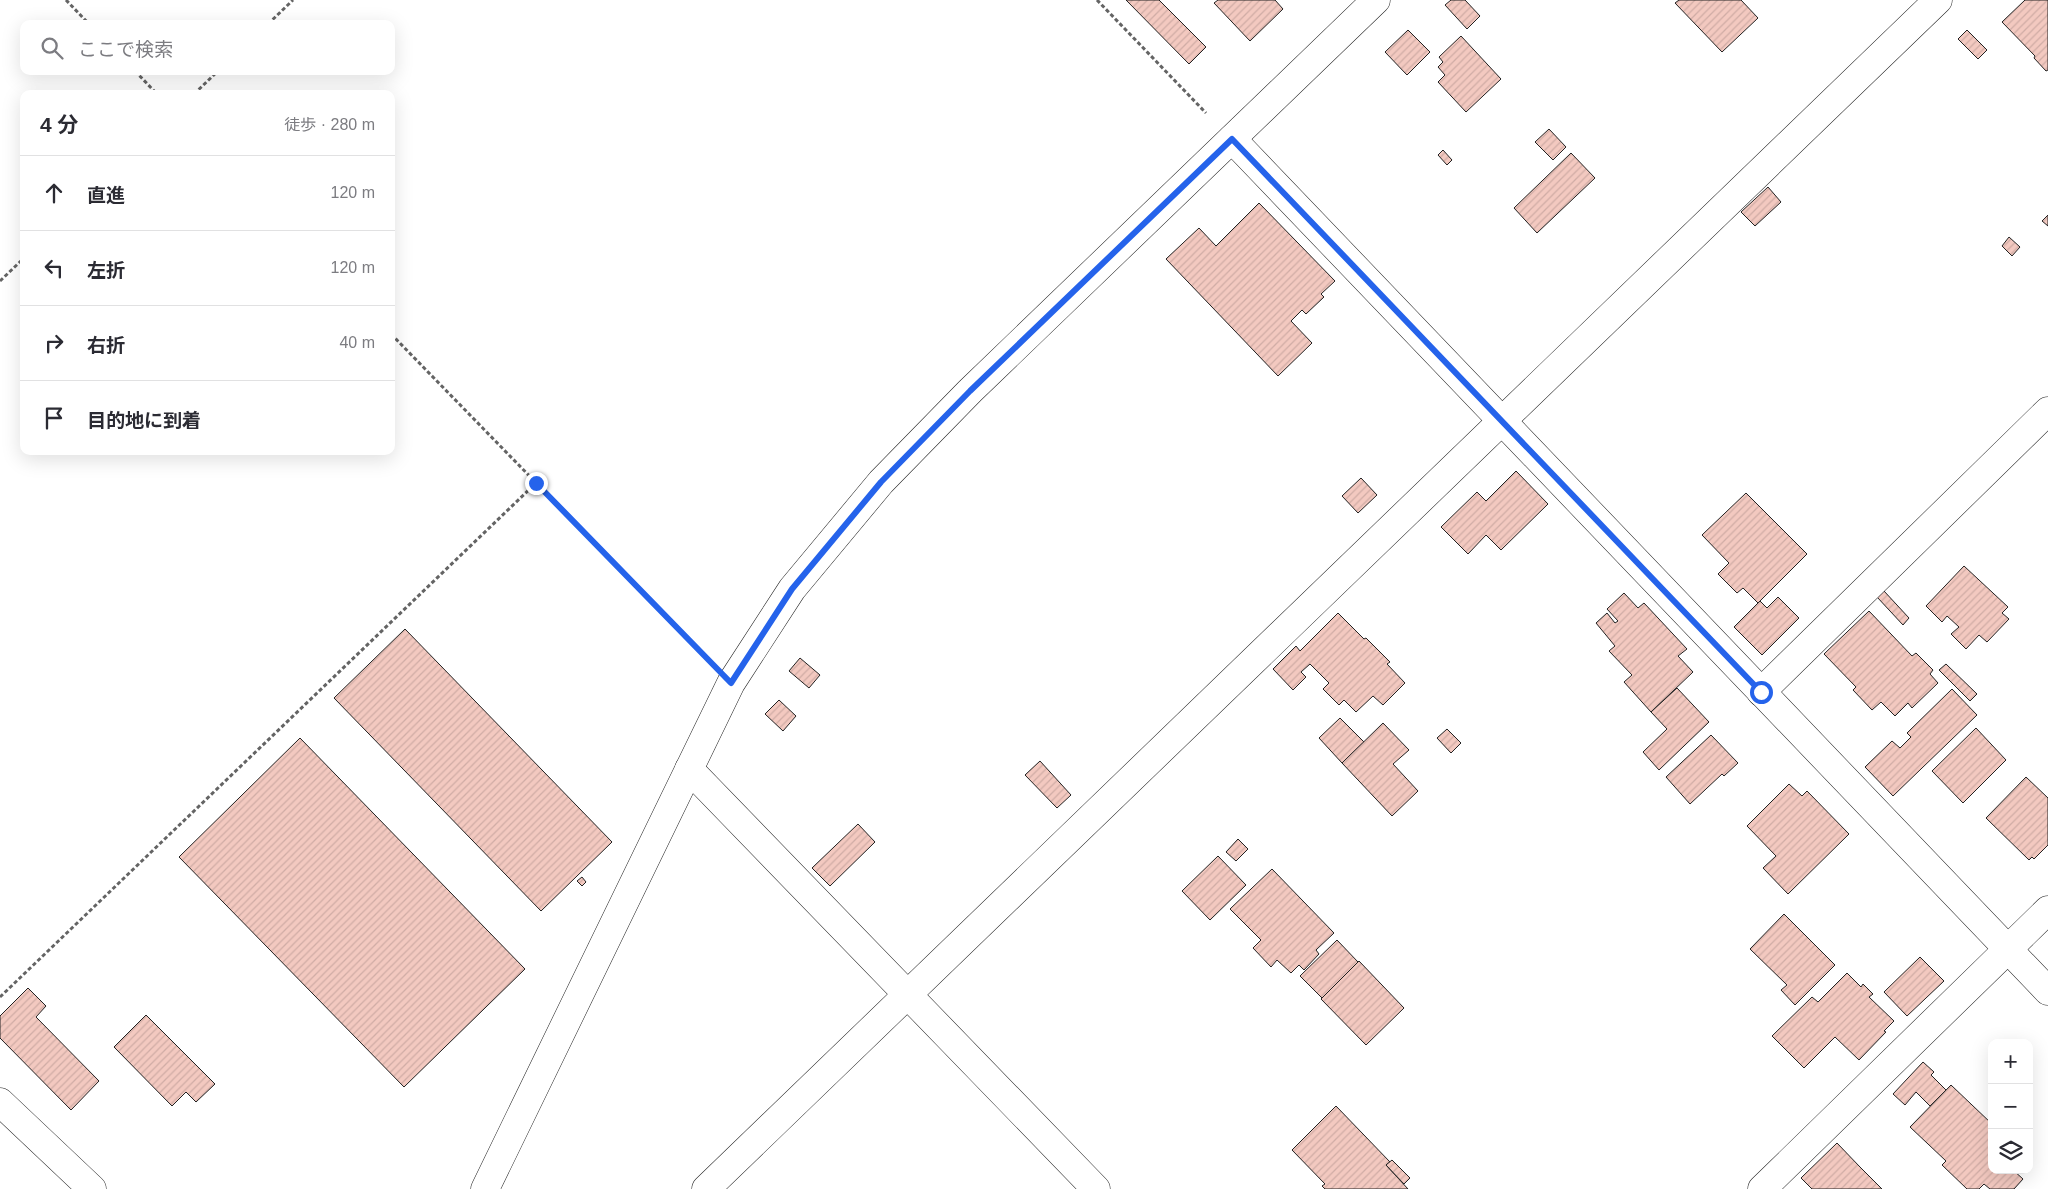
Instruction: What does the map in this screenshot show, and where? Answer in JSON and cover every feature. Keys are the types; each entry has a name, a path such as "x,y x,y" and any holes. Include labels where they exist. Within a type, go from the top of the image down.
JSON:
{"street":[{"path":"485,1189 731,683 792,589 881,482 970,391 1376,0"},
{"path":"706,1189 907,993 1502,422 1933,2"},
{"path":"1232,139 2007,950 2048,990"},
{"path":"1761,692 2048,411"},
{"path":"689,769 1096,1189"},
{"path":"1762,1189 2048,910"},
{"path":"0,1102 92,1189"}],"path":[{"path":"66,0 85,20"},
{"path":"272,20 292,0"},
{"path":"1097,0 1232,139"},
{"path":"139,75 153,90"},
{"path":"198,90 214,75"},
{"path":"0,281 20,262"},
{"path":"395,338 731,683"},
{"path":"0,997 536,483"}],"building":[{"path":"1126,0 1159,0 1206,47 1189,64"},
{"path":"1218,0 1275,0 1283,9 1250,41 1214,3"},
{"path":"1451,0 1465,0 1480,16 1467,29 1445,5"},
{"path":"1679,0 1741,0 1758,18 1722,52 1675,3"},
{"path":"2025,0 2048,0 2048,70 2046,71 2034,58 2035,56 2002,22"},
{"path":"1408,30 1430,52 1407,75 1385,52"},
{"path":"1967,30 1987,50 1978,59 1958,39"},
{"path":"1461,36 1501,79 1466,112 1438,82 1445,75 1438,67 1443,62 1439,57"},
{"path":"1549,129 1566,147 1553,160 1535,142"},
{"path":"1443,150 1452,160 1447,165 1438,155"},
{"path":"1571,153 1595,178 1537,233 1514,208"},
{"path":"1768,187 1781,202 1755,226 1741,212"},
{"path":"1259,203 1335,281 1321,294 1324,297 1306,314 1302,310 1291,321 1312,343 1278,376 1166,259 1199,228 1216,246"},
{"path":"2048,215 2048,226 2042,221"},
{"path":"2009,237 2020,247 2012,256 2002,246"},
{"path":"1516,471 1548,504 1501,550 1486,535 1468,554 1441,527 1477,492 1486,501"},
{"path":"1361,478 1377,495 1358,513 1342,496"},
{"path":"1746,493 1807,554 1758,603 1743,588 1737,593 1718,574 1729,563 1702,535"},
{"path":"1964,566 2008,607 2002,613 2009,619 1987,642 1979,635 1966,649 1951,634 1959,627 1947,616 1942,622 1926,606"},
{"path":"1884,591 1909,618 1903,625 1877,597"},
{"path":"1624,593 1638,608 1644,603 1687,649 1678,656 1693,672 1651,712 1624,682 1632,675 1609,651 1615,646 1596,623 1607,613 1615,623 1618,621 1607,609"},
{"path":"1778,597 1799,618 1762,655 1734,627 1760,601 1767,608"},
{"path":"1869,611 1912,656 1916,653 1933,670 1930,674 1938,683 1912,708 1908,703 1895,716 1881,702 1872,710 1853,690 1856,687 1824,654"},
{"path":"1338,613 1390,662 1387,664 1405,683 1383,705 1373,696 1356,712 1344,700 1339,705 1323,689 1329,683 1310,664 1301,672 1306,677 1293,690 1273,669 1296,646 1300,651"},
{"path":"405,629 612,842 541,911 334,698"},
{"path":"800,658 820,675 809,688 789,671"},
{"path":"1946,664 1977,694 1970,701 1939,670"},
{"path":"1677,688 1709,722 1659,770 1643,752 1667,729 1651,712"},
{"path":"1952,689 1977,715 1893,796 1865,767 1892,741 1900,748 1911,737 1907,733"},
{"path":"779,700 796,716 783,731 765,714"},
{"path":"1340,718 1364,742 1342,763 1319,738"},
{"path":"1383,723 1409,750 1393,764 1418,791 1392,816 1342,763"},
{"path":"1976,728 2006,760 1963,803 1932,771"},
{"path":"1447,729 1461,743 1451,753 1437,738"},
{"path":"1711,735 1738,763 1724,776 1722,774 1690,804 1666,777"},
{"path":"300,738 525,969 404,1087 179,857"},
{"path":"1040,761 1071,795 1057,808 1025,775"},
{"path":"2026,777 2048,798 2048,845 2034,859 2032,857 2029,860 1986,818"},
{"path":"1789,784 1802,796 1807,791 1849,834 1788,894 1763,868 1776,856 1747,826"},
{"path":"858,824 875,842 830,886 812,868"},
{"path":"1238,839 1248,849 1236,861 1226,852"},
{"path":"1218,856 1246,885 1210,920 1182,891"},
{"path":"1272,869 1334,933 1316,950 1319,954 1304,970 1299,965 1291,973 1277,960 1271,967 1253,948 1261,940 1230,909"},
{"path":"582,877 586,882 582,886 577,881"},
{"path":"1784,914 1835,965 1795,1005 1781,990 1787,985 1750,949"},
{"path":"1337,940 1358,962 1322,998 1300,976"},
{"path":"1920,957 1944,981 1907,1016 1884,992"},
{"path":"1359,961 1404,1008 1366,1045 1321,999"},
{"path":"1847,973 1861,987 1863,984 1873,994 1869,997 1894,1021 1859,1060 1835,1037 1804,1068 1772,1036 1812,997 1818,1002"},
{"path":"28,988 46,1006 36,1017 99,1081 71,1110 0,1038 0,1016"},
{"path":"146,1015 215,1084 196,1102 186,1092 172,1106 114,1047"},
{"path":"1923,1062 1934,1072 1931,1075 1946,1090 1930,1106 1916,1092 1905,1105 1893,1094"},
{"path":"1951,1085 1988,1120 1988,1174 2017,1174 2023,1179 2014,1189 1990,1189 1984,1184 1979,1189 1967,1189 1942,1165 1946,1161 1910,1127"},
{"path":"1336,1106 1390,1162 1386,1165 1408,1189 1325,1189 1322,1186 1325,1184 1292,1150"},
{"path":"1837,1143 1882,1189 1812,1189 1801,1178"},
{"path":"1392,1160 1410,1178 1404,1184 1386,1165"}],"route":[{"path":"536,483 731,683 792,589 881,482 970,391 1232,139 1761,692"}]}
